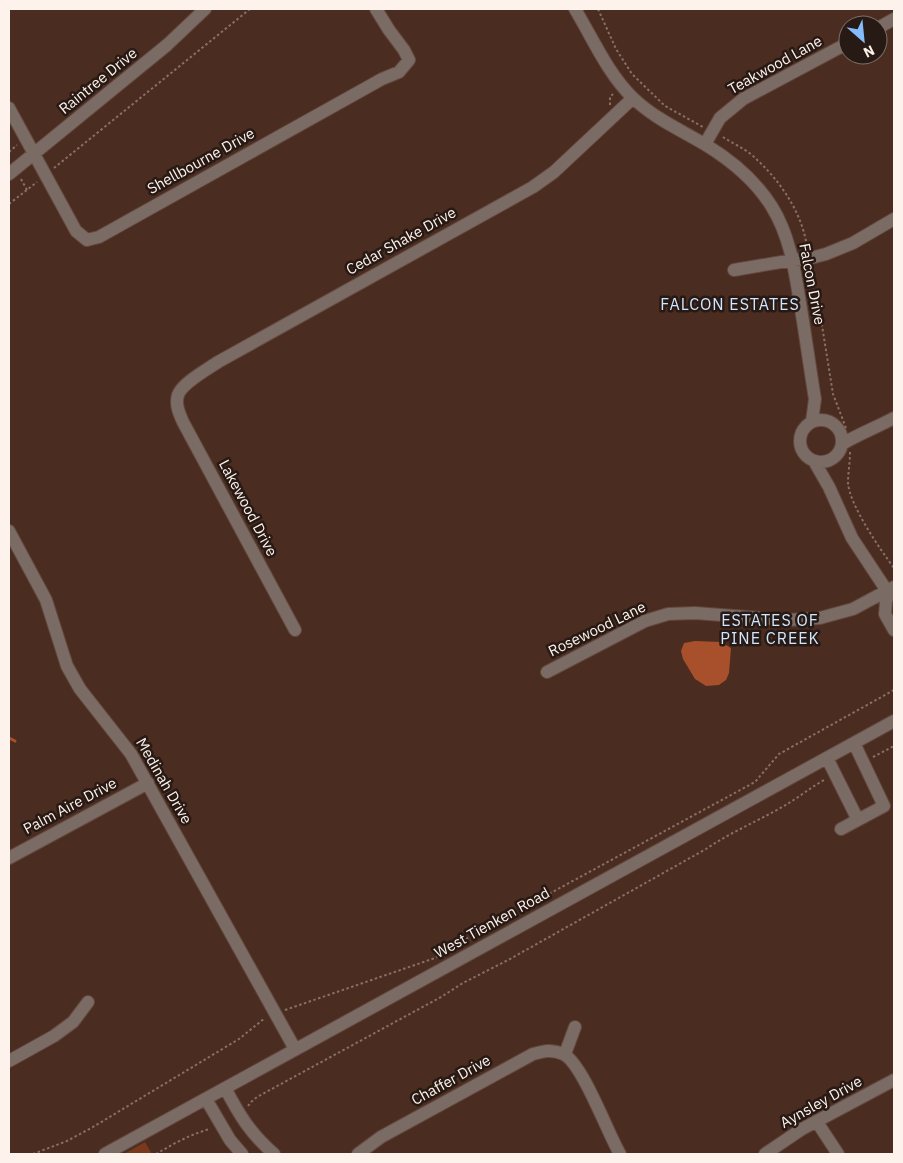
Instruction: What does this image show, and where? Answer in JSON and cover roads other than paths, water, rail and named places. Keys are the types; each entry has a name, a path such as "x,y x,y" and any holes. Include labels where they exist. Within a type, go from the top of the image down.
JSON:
{"street":[{"name":"Raintree Drive","path":"9,174 167,45 205,9"},
{"name":"Shellbourne Drive","path":"9,108 76,230 86,240 99,236 382,79 399,72 409,60 376,9"},
{"name":"Falcon Drive","path":"575,9 607,64 633,98 676,130 705,144 738,168 764,195 782,227 793,260 815,399 812,421"},
{"name":"Teakwood Lane","path":"705,144 720,118 742,99 838,48"},
{"name":"Cedar Shake Drive","path":"178,400 178,394 187,384 218,362 532,187 554,172 633,98"},
{"path":"734,270 809,259 826,254 853,243 894,219"},
{"name":"Falcon Drive","path":"815,399 827,420"},
{"name":"Lakewood Drive","path":"178,400 177,408 182,422 295,630"},
{"path":"814,461 821,462 832,458 859,434 894,418"},
{"path":"859,434 827,420 812,421 806,425 800,438 803,452 814,461 829,487 852,538 892,591 885,614 894,630"},
{"path":"842,427 846,446"},
{"path":"829,487 832,458"},
{"name":"Medinah Drive","path":"9,531 46,600 60,648 75,681 93,708 122,741 148,783 295,1049"},
{"name":"Rosewood Lane","path":"547,672 645,621 668,614 695,613 788,620 820,618 854,609 892,591"},
{"name":"West Tienken Road","path":"106,1154 894,721"},
{"path":"841,829 884,806 854,743"},
{"path":"827,758 858,820"},
{"name":"Palm Aire Drive","path":"9,858 148,783"},
{"path":"9,1062 54,1036 73,1022 88,1002"},
{"path":"576,1027 565,1054 577,1069 591,1094 620,1154"},
{"name":"Chaffer Drive","path":"358,1154 381,1137 533,1054 548,1050 565,1054"},
{"name":"Aynsley Drive","path":"765,1154 802,1129 894,1080"},
{"path":"225,1088 245,1125 274,1154"},
{"path":"206,1099 230,1140 242,1154"},
{"path":"817,1122 838,1154"}],"waterway":[{"path":"9,738 15,741"}],"district":[{"name":"FALCON ESTATES","path":"730,304"},
{"name":"ESTATES OF PINE CREEK","path":"770,629"}]}
